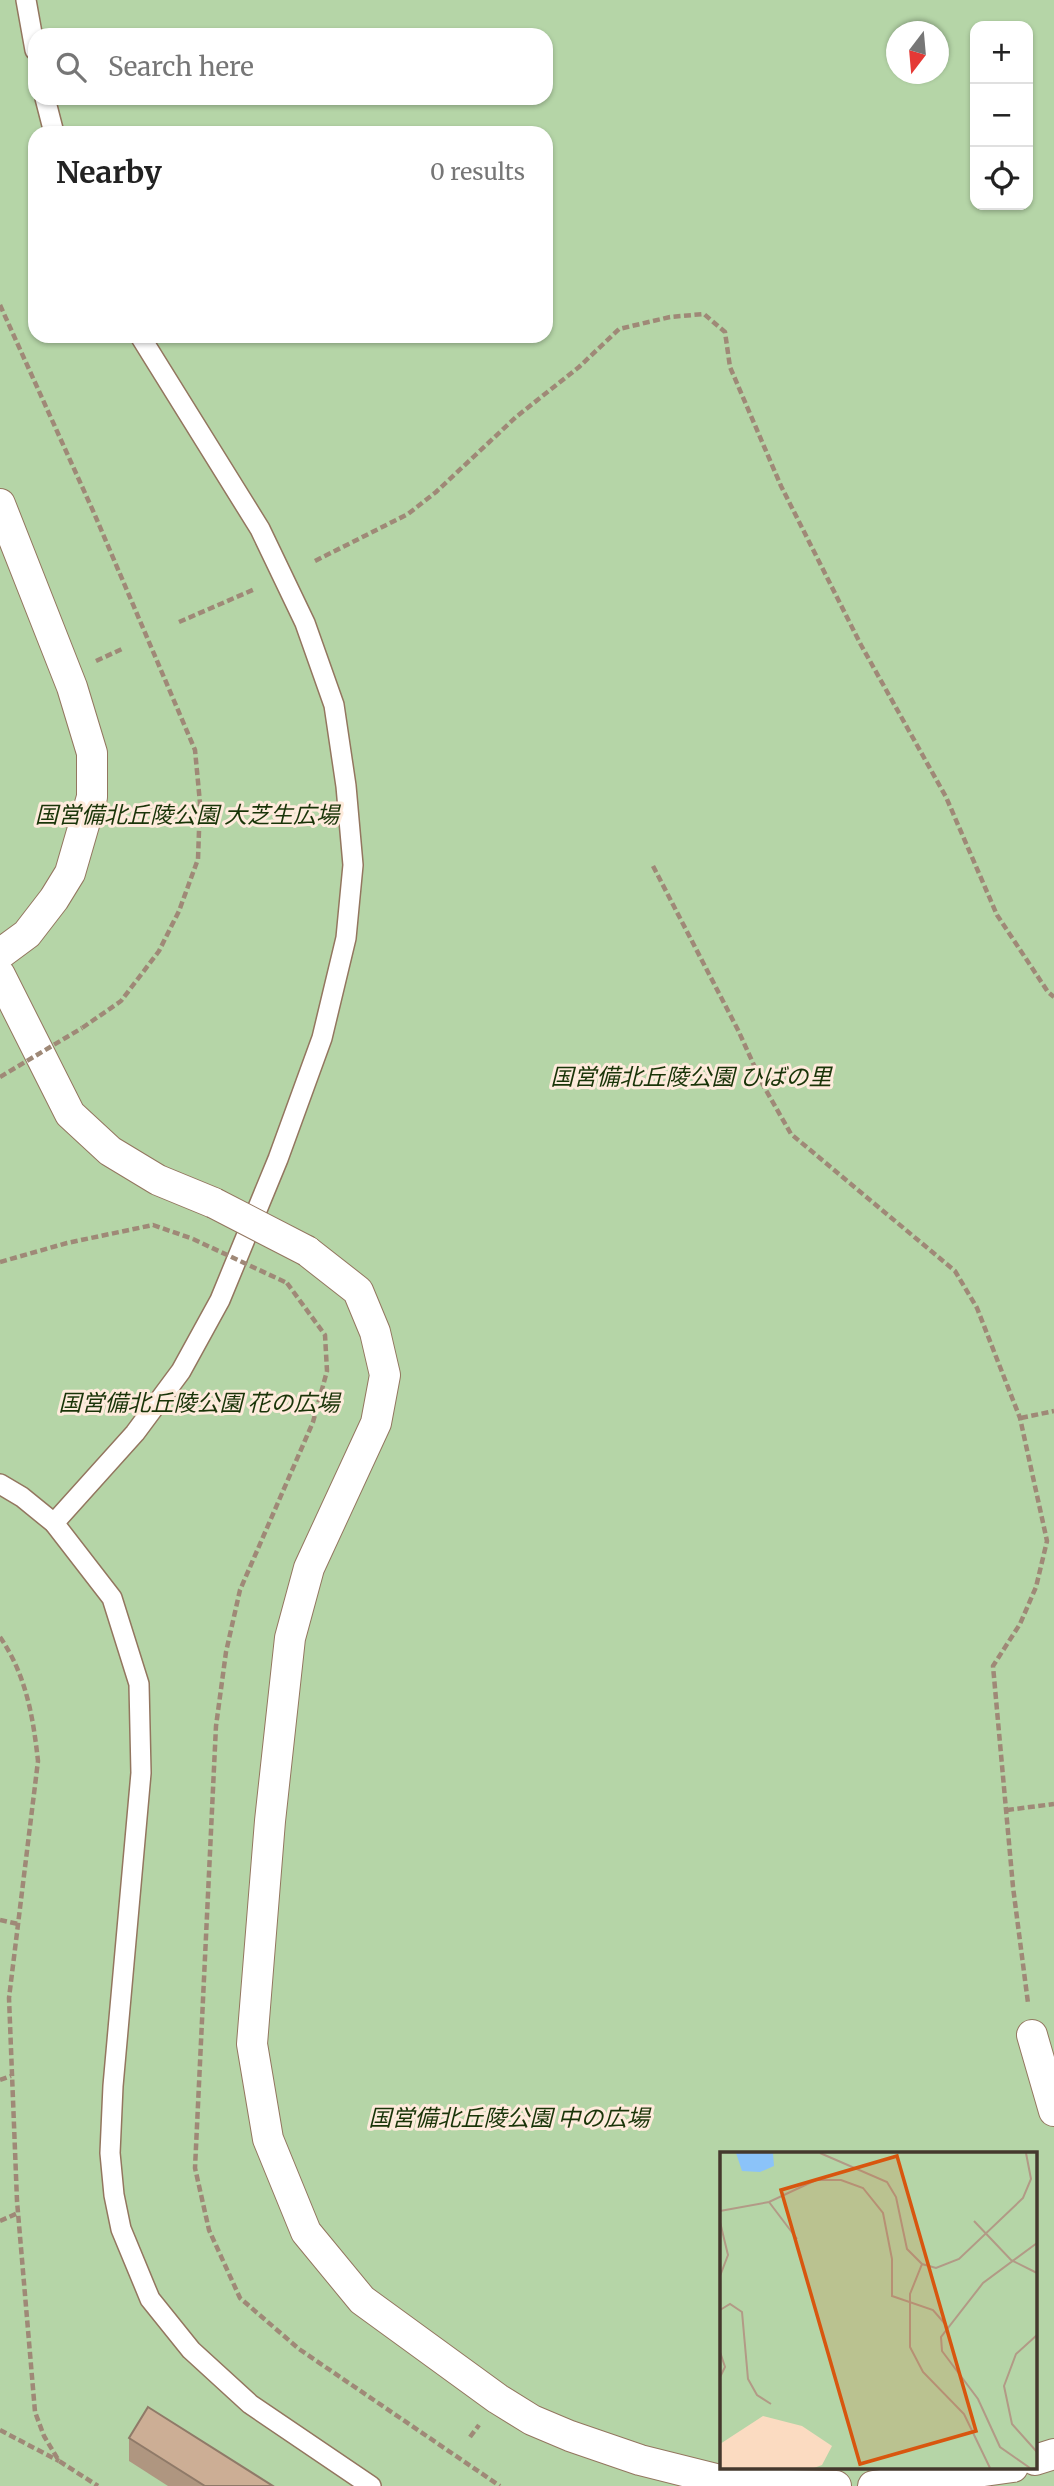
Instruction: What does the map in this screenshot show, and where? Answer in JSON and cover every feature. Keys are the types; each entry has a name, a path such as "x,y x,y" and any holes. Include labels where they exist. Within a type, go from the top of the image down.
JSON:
{"street":[{"path":"0,504 76,700 92,752 92,797 70,873 27,934 0,954"},
{"path":"0,975 70,1114 110,1151 158,1180 214,1203 307,1251 358,1291 375,1332 385,1375 376,1423 309,1568 290,1638 270,1821 252,2044 268,2139 306,2232 362,2300 498,2399 532,2420 640,2460 736,2484 836,2486"},
{"path":"1032,2035 1054,2110"},
{"path":"1036,2460 1054,2454"},
{"path":"873,2486 1006,2468"}],"lane":[{"path":"26,0 31,28"},
{"path":"47,105 52,126"},
{"path":"54,1522 135,1433 181,1371 220,1300 278,1159 322,1038 346,938 353,865 346,786 334,705 305,623 260,529 144,343"},
{"path":"0,1484 54,1522 113,1598 139,1684 141,1773 113,2086 110,2153 121,2229 150,2299 191,2350 250,2404 371,2486"}],"path":[{"path":"0,305 94,513 195,750 200,803 198,859 179,911 159,951 121,1001 82,1028 0,1077"},
{"path":"315,561 408,514 620,329 670,317 704,313 725,332 730,367 781,486 861,645 946,797 997,915 1054,997"},
{"path":"179,622 254,589"},
{"path":"653,866 738,1030 763,1085 791,1134 955,1271 977,1308 1020,1418 1047,1541 1036,1587 1025,1612 993,1666 1013,1887 1032,2035"},
{"path":"0,1262 67,1243 153,1225 193,1239 287,1283"},
{"path":"1020,1418 1054,1411"},
{"path":"0,1637 12,1654 27,1693 38,1761 9,1998 11,2076 18,2213 35,2412 44,2436 60,2461"},
{"path":"1007,1810 1054,1804"},
{"path":"0,1920 18,1924"},
{"path":"0,2080 11,2076"},
{"path":"0,2221 18,2213"},
{"path":"0,2430 60,2461 98,2486"}],"green space":[{"path":"0,0 1054,0 1054,2486 0,2486"}],"building":[{"path":"148,2407 273,2486 205,2486 129,2438"}],"park label":[{"name":"国営備北丘陵公園 大芝生広場","path":"187,814"},
{"name":"国営備北丘陵公園 ひばの里","path":"691,1076"},
{"name":"国営備北丘陵公園 花の広場","path":"199,1402"},
{"name":"国営備北丘陵公園 中の広場","path":"509,2117"}]}
